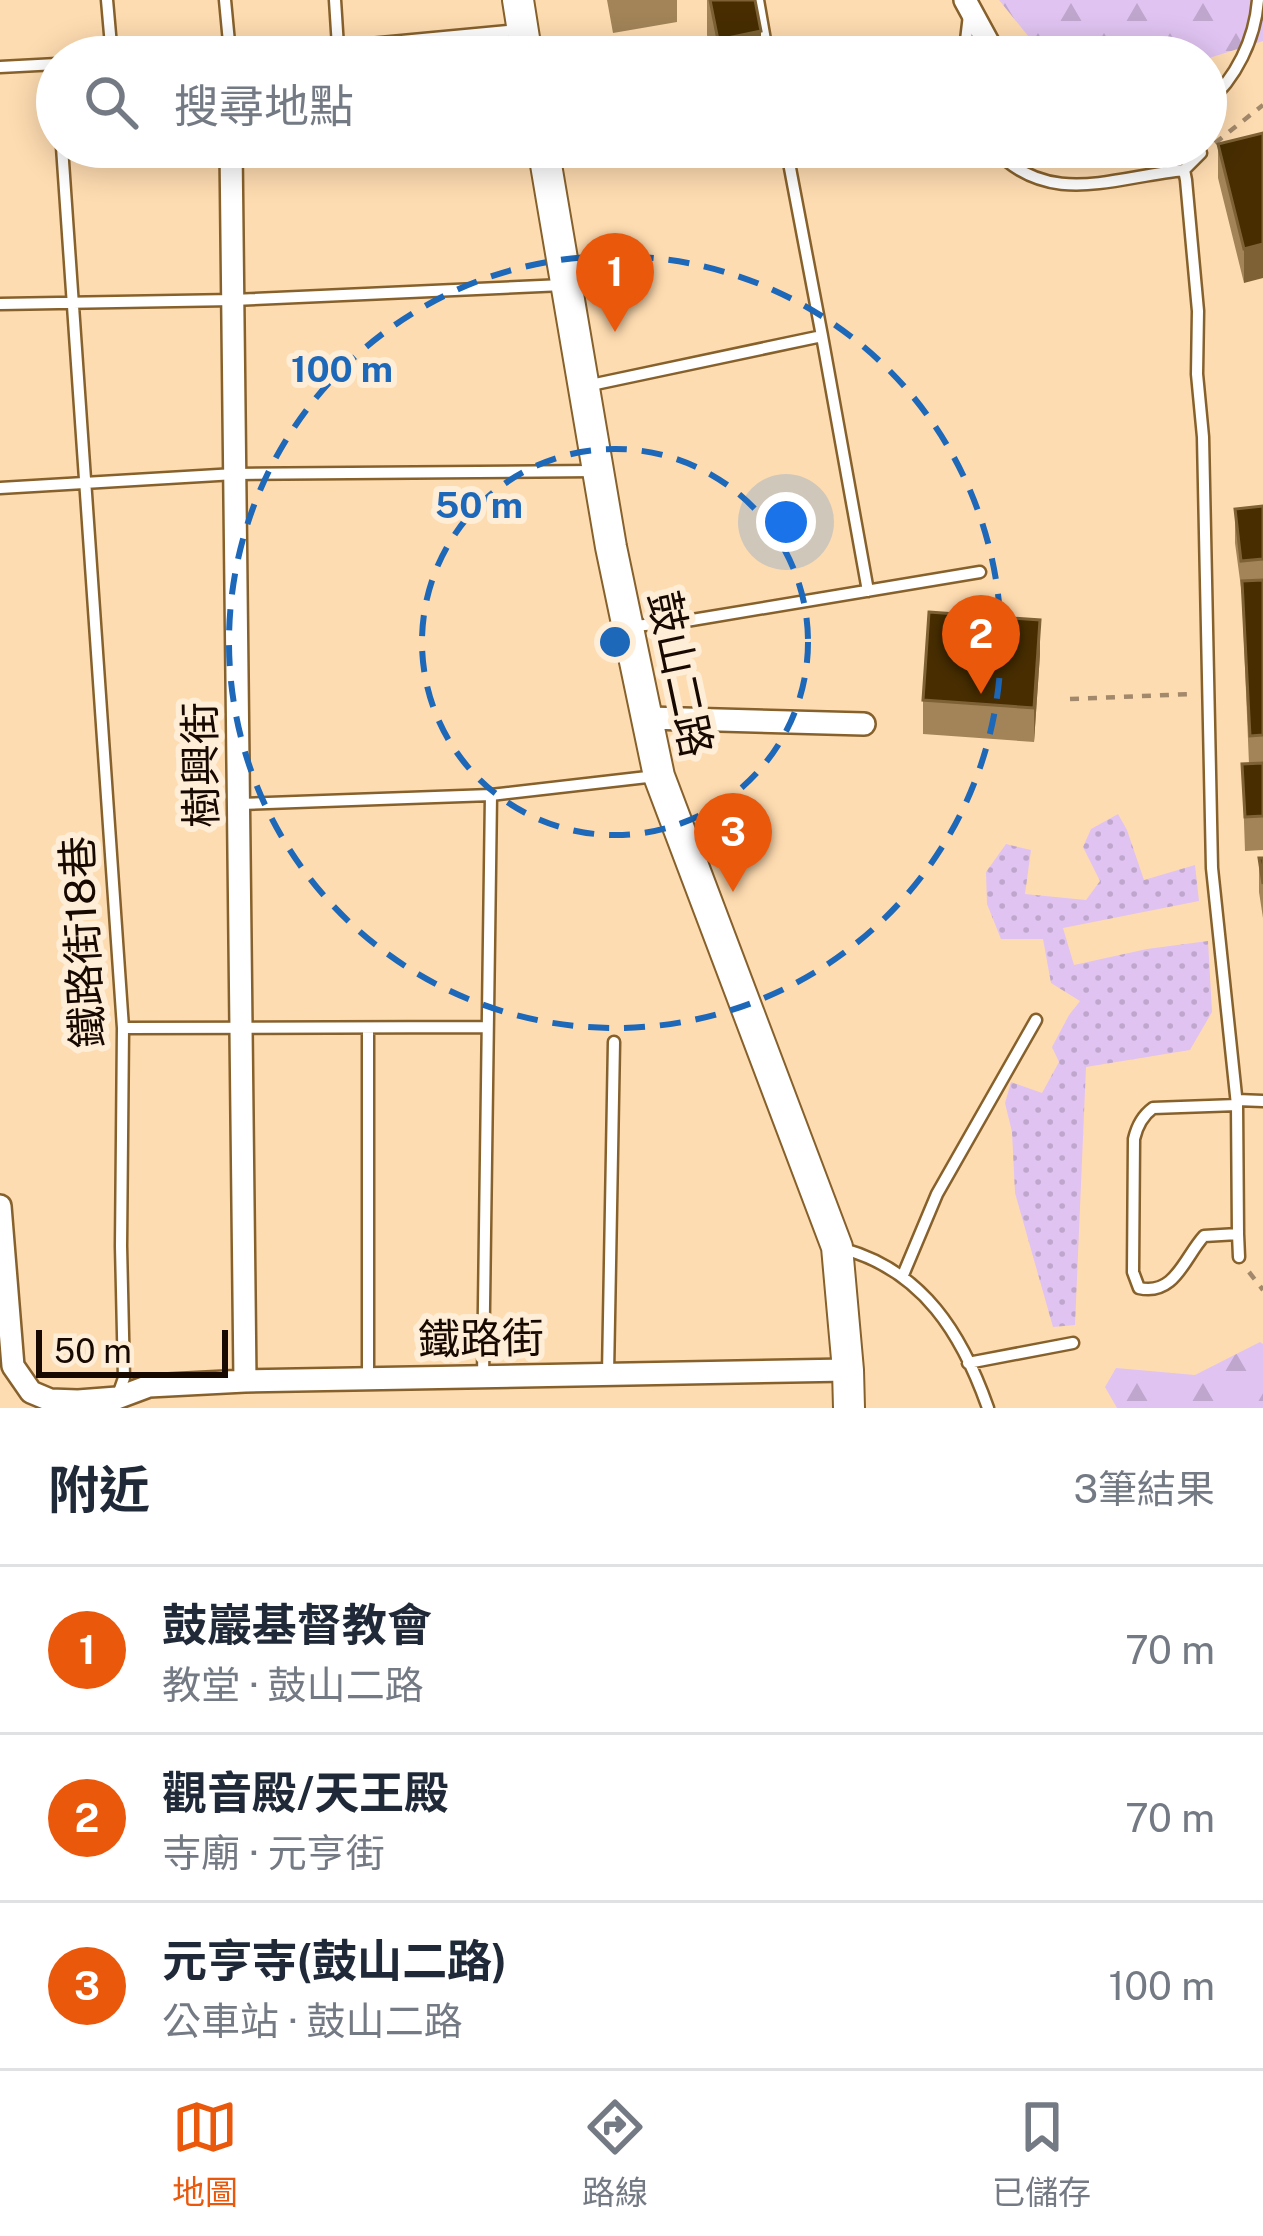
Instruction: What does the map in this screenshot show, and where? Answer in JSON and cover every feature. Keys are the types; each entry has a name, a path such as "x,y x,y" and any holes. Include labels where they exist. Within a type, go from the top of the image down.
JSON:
{"street":[{"path":"967,6 984,36"},
{"name":"樹興街","path":"231,168 245,1381"},
{"name":"鼓山二路","path":"546,168 626,627 659,776 837,1247 849,1408"},
{"path":"648,718 864,724"},
{"name":"鐵路街","path":"0,1206 13,1366 31,1392 50,1400 115,1403 149,1386 245,1381 848,1370"}],"lane":[{"path":"107,0 110,36"},
{"path":"225,0 228,36"},
{"path":"335,0 337,36"},
{"path":"758,0 765,36"},
{"path":"1227,81 1246,47 1258,0"},
{"path":"965,36 967,6"},
{"path":"446,36 522,29"},
{"path":"0,68 36,65"},
{"name":"鐵路街18巷","path":"63,168 123,1028 124,1378 115,1403"},
{"path":"790,168 868,591"},
{"path":"1016,168 1057,185 1080,186 1184,170 1198,311 1212,868 1234,1054 1239,1257"},
{"path":"0,304 232,300 566,285"},
{"path":"584,386 822,336"},
{"path":"0,488 235,474 598,471"},
{"path":"626,627 980,572"},
{"path":"239,804 491,795 659,776"},
{"path":"483,1377 491,795"},
{"path":"903,1275 937,1194 1036,1020"},
{"path":"123,1028 487,1027"},
{"path":"368,1029 368,1379"},
{"path":"608,1374 614,1042"},
{"path":"1238,1234 1204,1236 1174,1279 1162,1288 1139,1288 1134,1279 1134,1139 1142,1119 1153,1108 1263,1100"},
{"path":"837,1247 870,1256 903,1275 945,1317 988,1408"},
{"path":"968,1363 1073,1343"}],"path":[{"path":"1227,133 1263,105"},
{"path":"1070,699 1209,692"},
{"path":"1239,1257 1263,1290"}],"green space":[{"path":"999,0 1263,0 1263,41 1227,52 1227,36 1028,36"},
{"path":"1118,814 1144,880 1195,865 1199,901 1063,928 1074,965 1208,941 1212,1012 1190,1050 1086,1067 1075,1325 1053,1327 1015,1193 1012,1132 1005,1103 1011,1082 1042,1093 1059,1062 1052,1047 1080,1001 1051,983 1043,939 1001,939 987,904 986,872 1006,844 1031,850 1025,894 1086,900 1100,881 1083,847 1091,829"},
{"path":"1260,1342 1263,1408 1117,1408 1105,1387 1116,1368 1195,1375"}],"building":[{"path":"710,0 755,0 761,31 717,36"},
{"path":"1263,133 1263,244 1244,249 1224,168 1227,142"},
{"path":"1263,506 1263,559 1241,561 1235,509"},
{"path":"1263,580 1263,735 1250,736 1242,581"},
{"path":"929,612 1040,620 1034,708 923,700"},
{"path":"1263,763 1263,816 1245,817 1242,764"}],"place":[{"name":"鼓巖基督教會","path":"615,332"},
{"name":"觀音殿/天王殿","path":"981,694"},
{"name":"元亨寺(鼓山二路)","path":"733,892"}]}
